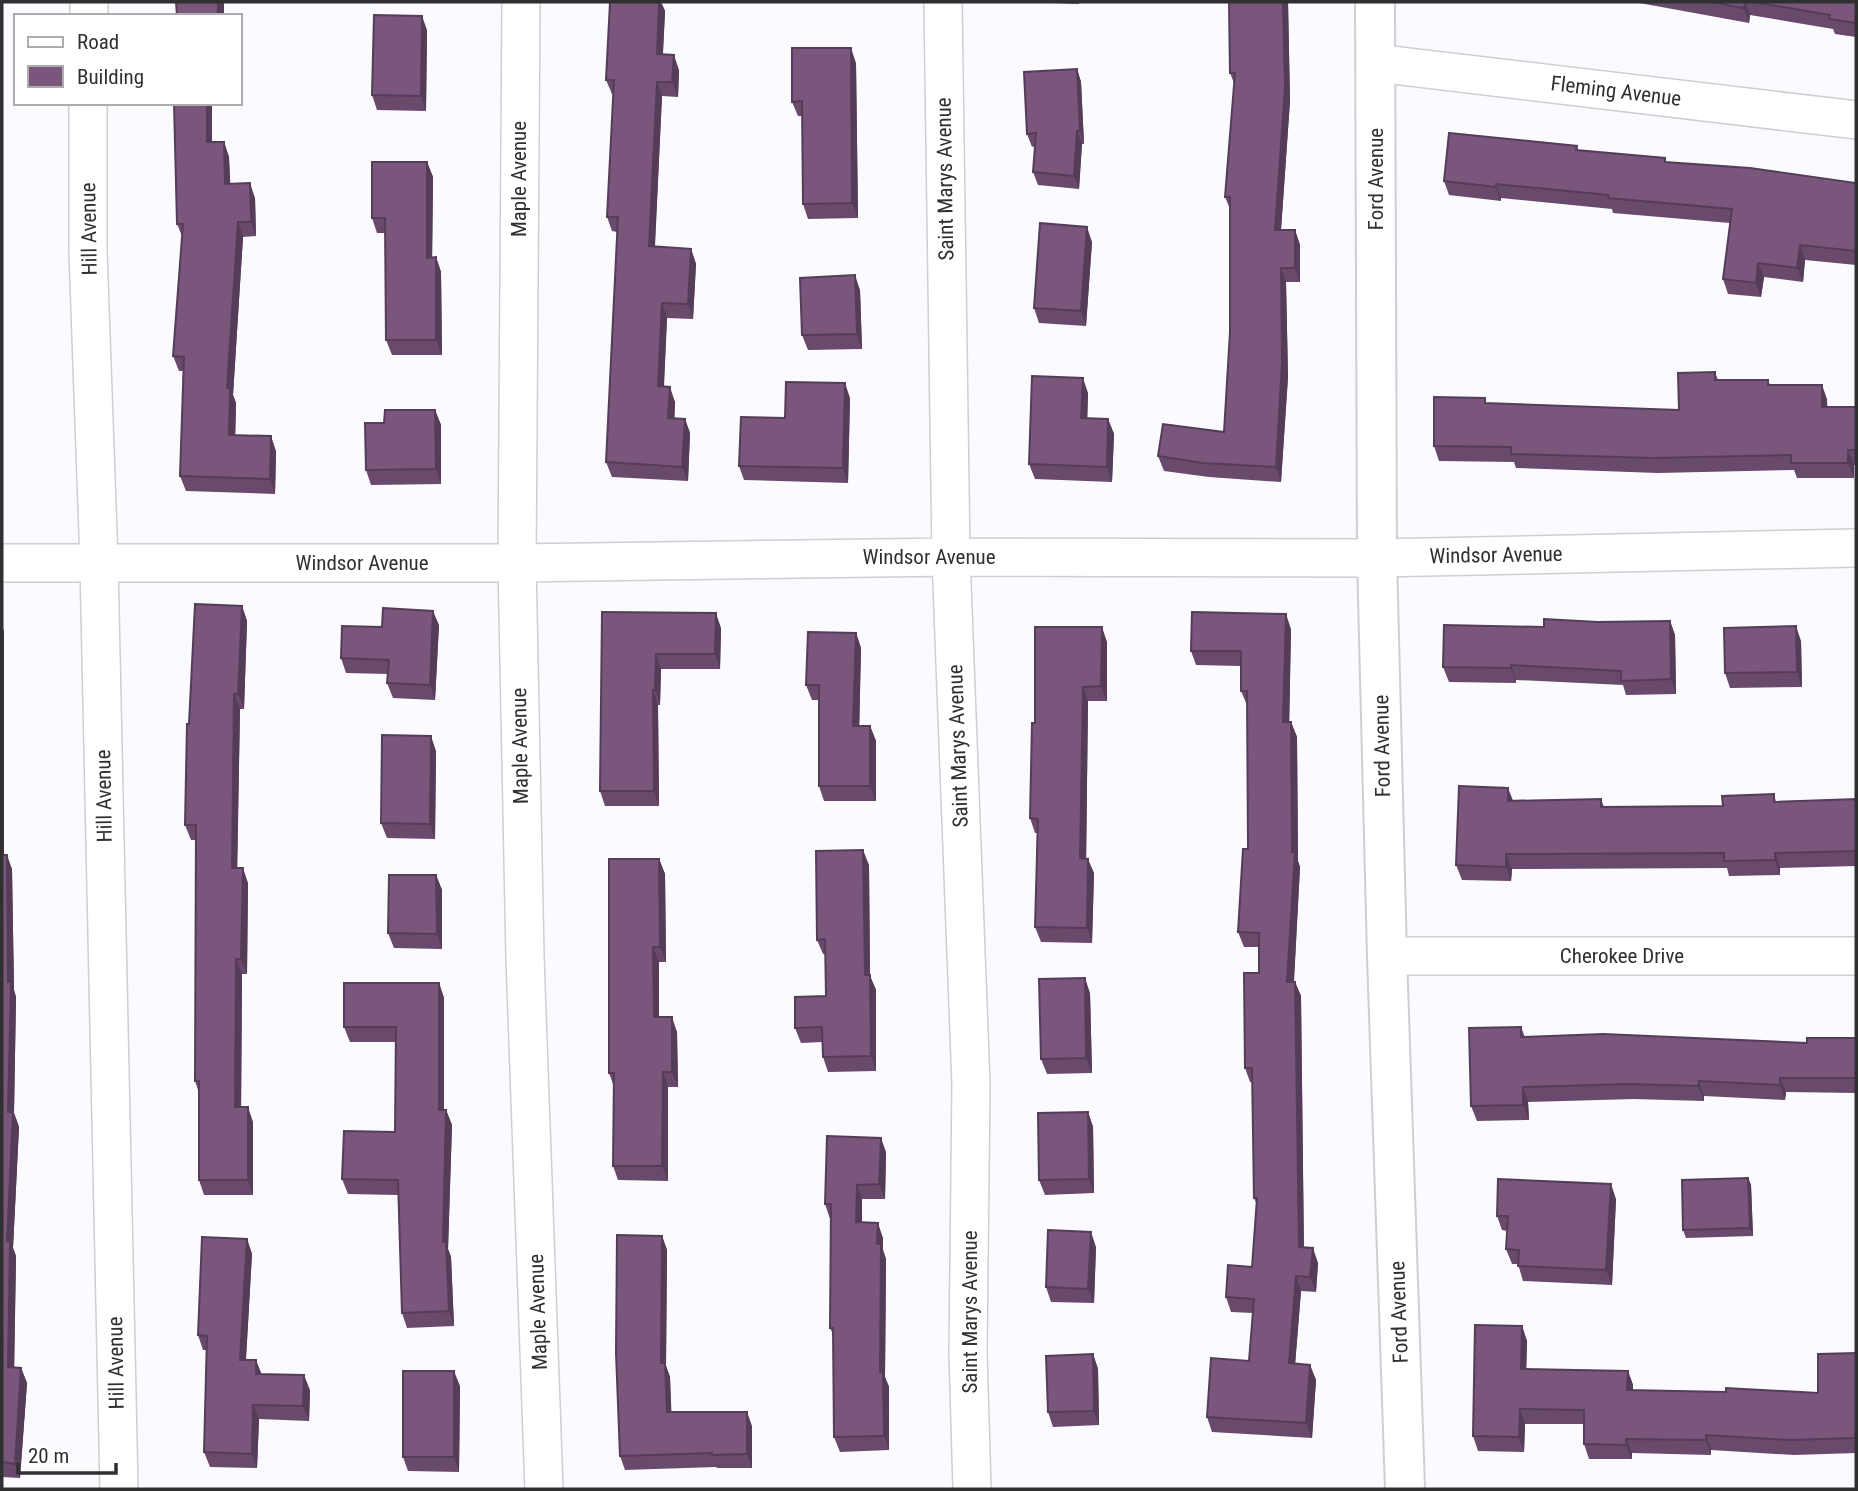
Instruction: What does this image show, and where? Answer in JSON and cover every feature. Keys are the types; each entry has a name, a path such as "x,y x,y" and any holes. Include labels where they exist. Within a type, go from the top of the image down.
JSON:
{"street":[{"name":"Maple Avenue","path":"521,2 516,563 525,957 544,1489"},
{"name":"Saint Marys Avenue","path":"943,2 951,557 971,1084 968,1352 972,1489"},
{"name":"Ford Avenue","path":"1375,2 1377,558 1405,1489"},
{"name":"Fleming Avenue","path":"1375,63 1856,120"},
{"name":"Hill Avenue","path":"88,105 88,251 99,563 119,1489"},
{"name":"Windsor Avenue","path":"2,563 516,563 951,557 1377,558 1856,548"},
{"name":"Cherokee Drive","path":"1387,956 1856,956"}],"building":[{"path":"176,2 218,2 218,14 177,14"},
{"path":"610,2 659,2 657,54 674,55 672,82 657,82 649,246 691,249 688,304 662,303 658,386 670,387 668,418 685,419 682,467 606,462 618,217 607,217 614,80 606,80"},
{"path":"1229,2 1283,2 1285,87 1275,230 1295,230 1295,268 1281,268 1282,363 1276,467 1203,463 1158,456 1163,424 1224,432 1230,332 1230,197 1225,197 1235,73 1230,73"},
{"path":"1711,2 1745,2 1744,8"},
{"path":"1754,2 1856,2 1856,23 1829,19 1830,15"},
{"path":"374,15 422,16 421,96 372,95"},
{"path":"792,48 851,48 852,203 803,204 802,101 792,102"},
{"path":"1077,69 1080,131 1077,131 1074,176 1033,172 1036,133 1027,134 1024,72"},
{"path":"174,105 207,105 207,142 224,142 225,184 250,183 251,222 238,222 227,388 230,388 229,435 271,436 270,479 180,476 184,357 173,356 183,224 177,224"},
{"path":"1449,133 1577,146 1576,150 1665,158 1665,162 1750,168 1856,183 1856,251 1800,245 1797,268 1758,263 1756,283 1723,279 1732,209 1444,181"},
{"path":"372,162 427,162 427,258 436,257 436,340 386,340 385,218 372,218"},
{"path":"1040,223 1087,227 1081,311 1034,308"},
{"path":"855,275 857,334 802,335 800,278"},
{"path":"1715,372 1715,380 1768,380 1768,385 1822,385 1822,407 1856,407 1856,450 1848,450 1848,463 1791,463 1791,455 1653,458 1511,454 1511,447 1434,446 1434,397 1485,398 1485,403 1679,410 1678,373"},
{"path":"1032,376 1083,378 1081,418 1108,419 1107,467 1029,464"},
{"path":"786,382 845,383 843,468 739,466 741,417 785,418"},
{"path":"385,410 435,410 436,469 366,470 365,423 384,423"},
{"path":"195,604 242,606 238,694 234,694 232,868 243,868 241,959 236,959 235,1107 248,1107 248,1180 199,1180 199,1081 195,1081 196,825 185,825 187,724"},
{"path":"383,608 433,611 430,685 387,683 389,660 341,658 342,626 382,627"},
{"path":"602,612 716,613 715,654 656,654 653,690 654,791 600,791"},
{"path":"1192,612 1286,614 1283,722 1291,722 1292,852 1295,852 1287,982 1295,982 1299,1247 1313,1248 1310,1277 1296,1276 1289,1363 1310,1365 1306,1423 1207,1417 1211,1358 1249,1361 1254,1299 1226,1297 1228,1265 1252,1267 1257,1198 1254,1198 1252,1068 1245,1068 1244,973 1259,973 1259,933 1238,932 1243,849 1248,849 1247,691 1241,691 1241,651 1191,651"},
{"path":"1544,619 1597,622 1670,621 1671,679 1621,681 1621,671 1511,665 1511,668 1443,667 1444,625 1544,627"},
{"path":"1796,626 1797,672 1725,673 1724,628"},
{"path":"1035,627 1102,627 1101,686 1083,687 1080,858 1088,859 1087,928 1035,927 1038,819 1030,818 1032,723 1035,723"},
{"path":"808,632 856,633 853,726 870,726 870,786 819,786 819,685 806,685"},
{"path":"382,735 431,736 430,824 381,823"},
{"path":"1459,786 1508,788 1508,801 1601,799 1601,807 1723,806 1722,796 1774,794 1774,802 1856,799 1856,851 1775,853 1775,860 1724,861 1724,853 1506,854 1506,867 1456,865"},
{"path":"863,850 865,975 870,975 871,1056 823,1057 822,1027 795,1028 795,997 826,996 825,939 817,940 816,851"},
{"path":"2,855 7,855 8,982 11,982 8,1112 13,1112 7,1241 10,1241 8,1367 21,1368 15,1464 2,1462"},
{"path":"609,859 659,859 660,947 653,947 654,1017 672,1017 672,1072 663,1072 662,1166 613,1166 614,1073 609,1073"},
{"path":"389,875 436,875 437,934 388,933"},
{"path":"1085,978 1086,1058 1041,1059 1039,979"},
{"path":"344,983 439,983 439,1110 446,1110 443,1242 446,1242 449,1311 402,1313 398,1180 342,1179 344,1131 395,1132 396,1027 344,1027"},
{"path":"1521,1027 1521,1037 1603,1034 1807,1043 1807,1038 1856,1038 1856,1078 1780,1078 1780,1085 1699,1081 1698,1086 1629,1084 1523,1087 1523,1105 1471,1106 1469,1028"},
{"path":"1088,1112 1089,1179 1039,1180 1038,1113"},
{"path":"827,1136 881,1138 879,1184 857,1185 856,1222 878,1223 877,1244 881,1244 880,1372 883,1372 884,1436 834,1437 833,1328 830,1328 831,1204 825,1204"},
{"path":"1748,1178 1750,1228 1683,1230 1682,1180"},
{"path":"1498,1179 1611,1184 1606,1270 1518,1266 1519,1250 1506,1249 1508,1216 1497,1216"},
{"path":"1048,1230 1091,1232 1088,1289 1046,1287"},
{"path":"617,1235 662,1236 661,1363 665,1363 667,1412 747,1412 747,1454 620,1456 616,1353"},
{"path":"202,1237 247,1239 240,1360 256,1360 256,1374 304,1375 303,1406 253,1405 252,1454 204,1452 207,1336 198,1335"},
{"path":"1475,1325 1522,1326 1521,1369 1628,1371 1627,1390 1726,1392 1726,1388 1818,1393 1818,1354 1856,1353 1856,1438 1789,1440 1706,1435 1706,1440 1626,1439 1626,1445 1584,1444 1584,1410 1520,1409 1519,1437 1473,1436"},
{"path":"1093,1354 1094,1411 1048,1412 1046,1356"},
{"path":"403,1371 454,1371 454,1457 403,1457"}]}
